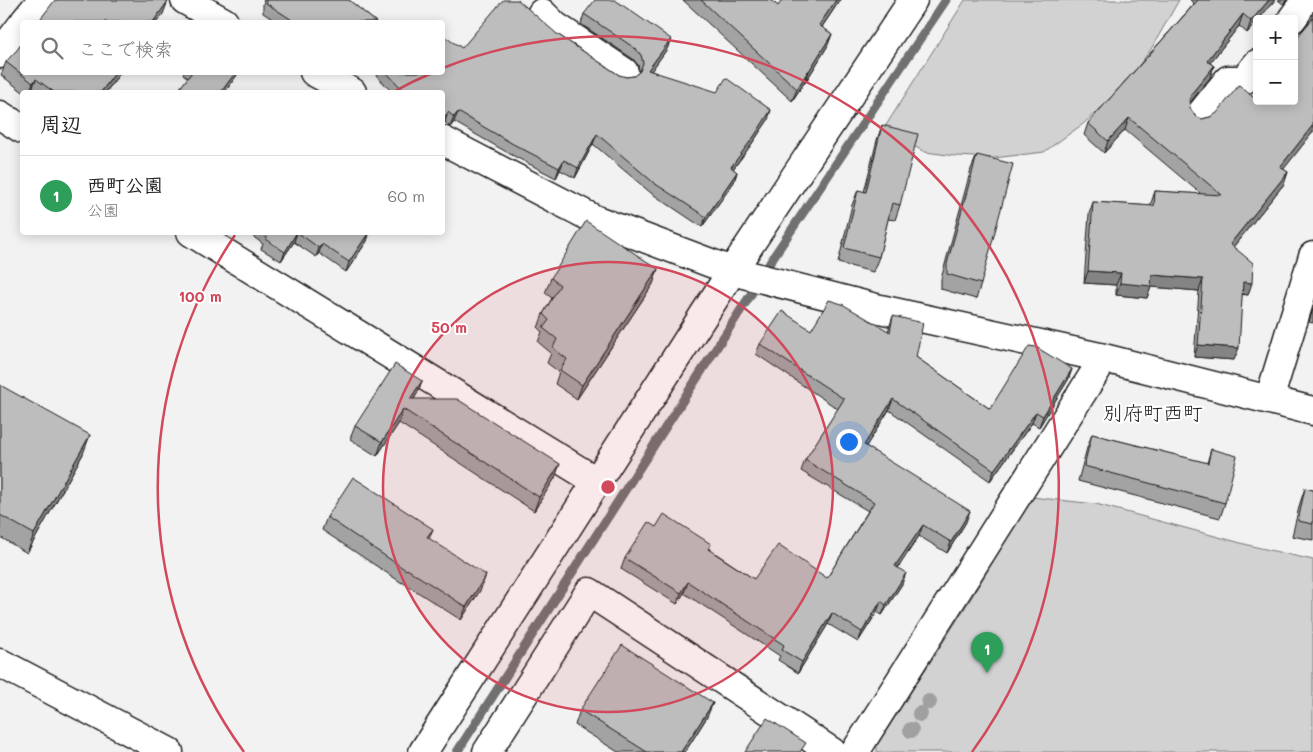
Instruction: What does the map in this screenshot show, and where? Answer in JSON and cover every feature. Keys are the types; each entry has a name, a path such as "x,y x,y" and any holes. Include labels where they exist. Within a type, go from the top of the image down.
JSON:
{"street":[{"path":"26,20 42,0"},
{"path":"185,0 220,20"},
{"path":"423,752 732,271 913,0"},
{"path":"1295,15 1306,0"},
{"path":"539,4 555,26 624,72"},
{"path":"0,54 20,28"},
{"path":"1200,115 1228,80 1244,80 1253,69"},
{"path":"0,115 20,128"},
{"path":"445,142 594,219 732,271 880,308 1104,358 1313,411"},
{"path":"207,236 596,481"},
{"path":"1269,400 1313,256"},
{"path":"855,752 1104,358"},
{"path":"487,752 590,592 832,752"},
{"path":"0,662 169,752"}],"shaded area":[{"path":"965,0 1179,0 1151,49 1122,89 1083,124 1044,152 994,158 925,152 883,130"},
{"path":"1031,497 1096,504 1252,546 1313,560 1313,752 877,752 877,745 970,600"}],"building":[{"path":"55,0 168,1 154,20 40,20"},
{"path":"266,0 349,0 374,20 292,20 266,3"},
{"path":"503,0 518,0 557,34 619,75 626,77 634,76 640,71 643,63 641,55 636,49 584,14 595,0 615,0 671,39 648,70 717,92 726,78 771,110 731,167 737,172 706,217 654,183 597,134 578,168 564,160 559,168 458,112 454,117 448,112 445,115 445,90 403,90 389,75 445,75 445,37 462,48"},
{"path":"701,0 771,0 778,6 782,0 836,0 819,25 832,34 797,89"},
{"path":"1198,0 1269,0 1256,15 1253,15 1251,21 1243,14 1207,61 1214,66 1192,93 1189,100 1190,108 1195,116 1202,119 1217,113 1239,85 1253,97 1253,105 1298,105 1298,36 1313,18 1313,125 1280,167 1288,172 1230,244 1253,263 1252,283 1243,282 1239,348 1198,345 1203,279 1152,275 1151,286 1120,283 1121,273 1088,271 1093,202 1154,206 1155,191 1222,195 1129,118 1108,141 1088,123"},
{"path":"20,46 20,73 6,62"},
{"path":"23,75 114,75 102,90 51,90 36,79 33,83"},
{"path":"190,75 234,75 222,90 178,90"},
{"path":"882,125 918,134 900,205 892,203 879,257 844,248 858,190 866,192"},
{"path":"977,155 1013,164 981,284 947,274 947,264"},
{"path":"586,221 658,269 582,385 560,370 567,359 553,348 557,339 543,328 549,320 543,314 560,285 551,278"},
{"path":"268,235 295,235 285,252 265,239"},
{"path":"301,235 367,235 349,262 322,244 319,248"},
{"path":"829,300 842,304 890,332 893,316 923,323 916,357 990,409 1029,346 1036,347 1072,369 1043,416 1036,412 994,470 893,399 864,445 970,511 951,542 923,525 895,566 906,573 886,605 881,601 862,632 832,613 802,662 782,650 784,645 688,582 681,593 625,558 648,522 656,527 664,514 711,544 708,549 754,579 778,545 827,578 874,502 805,460 844,399 760,344 782,311 811,330"},
{"path":"395,364 422,381 410,399 457,399 560,464 539,497 403,409 382,442 355,426"},
{"path":"0,385 90,435 34,534 0,515"},
{"path":"1092,434 1208,463 1211,449 1237,456 1225,503 1084,466"},
{"path":"353,477 433,529 427,537 486,575 466,607 406,570 327,517"},
{"path":"1305,488 1313,490 1313,524 1298,521"},
{"path":"622,645 713,703 681,752 647,752 580,710"},
{"path":"767,718 806,743 800,752 745,752"}],"waterway":[{"path":"457,752 774,256 946,0"}],"place":[{"name":"西町公園","path":"987,673"}],"district":[{"name":"別府町西町","path":"1153,413"}]}
